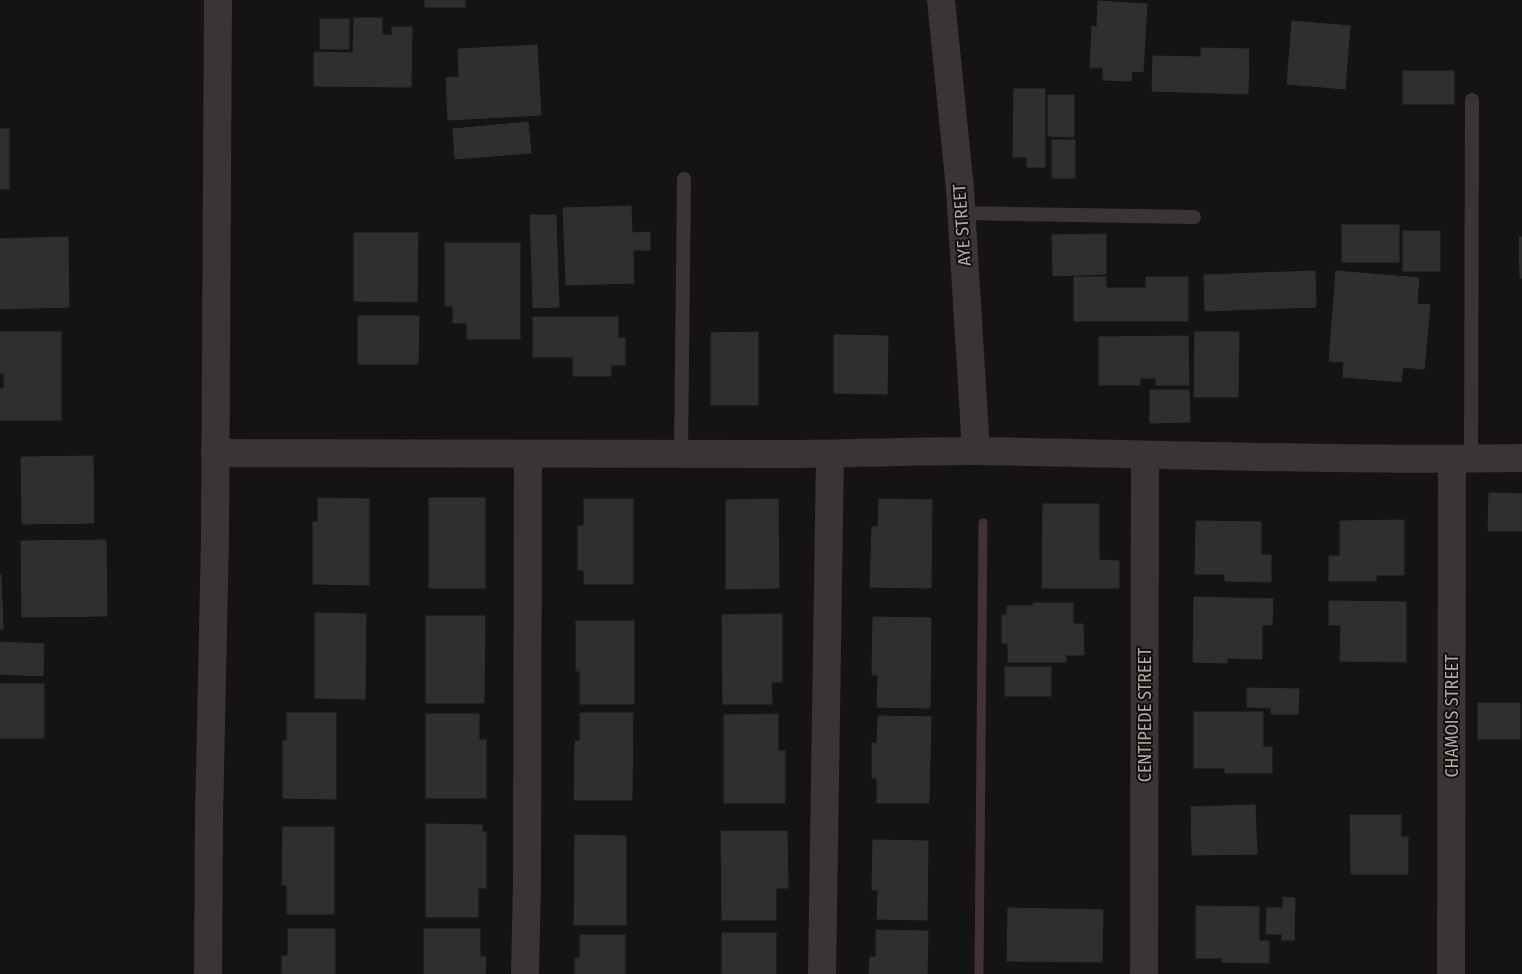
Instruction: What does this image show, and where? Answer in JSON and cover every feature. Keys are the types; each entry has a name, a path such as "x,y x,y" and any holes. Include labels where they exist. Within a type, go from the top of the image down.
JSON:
{"street":[{"path":"208,974 208,818 215,537 218,0"},
{"name":"AYE STREET","path":"941,0 962,213 976,451"},
{"path":"215,453 528,456 976,451 1145,455 1522,458"},
{"path":"822,974 830,454"},
{"name":"CENTIPEDE STREET","path":"1144,974 1145,455"},
{"path":"525,974 528,456"},
{"name":"CHAMOIS STREET","path":"1451,974 1462,459"}],"lane":[{"path":"1462,459 1472,100"},
{"path":"681,455 684,179"},
{"path":"962,213 1194,217"}],"building":[{"path":"425,0 465,0 465,7 425,7"},
{"path":"1098,1 1147,4 1143,72 1132,71 1131,81 1103,80 1103,68 1090,67 1092,26 1097,27"},
{"path":"354,18 382,18 382,35 392,35 392,27 412,27 411,87 314,86 314,52 353,53"},
{"path":"320,19 349,19 349,49 320,49"},
{"path":"1292,21 1350,26 1345,89 1287,84"},
{"path":"537,45 541,115 448,120 446,78 459,77 458,49"},
{"path":"1201,48 1249,49 1248,94 1152,91 1153,56 1201,57"},
{"path":"1403,71 1454,71 1454,104 1403,104"},
{"path":"1014,89 1045,89 1045,167 1027,167 1027,157 1013,157"},
{"path":"1048,95 1074,95 1074,137 1048,136"},
{"path":"528,122 531,153 455,159 453,129"},
{"path":"0,129 9,129 9,189 0,189"},
{"path":"1052,140 1075,140 1075,178 1052,178"},
{"path":"631,206 632,233 650,232 650,250 633,250 634,283 566,285 563,208"},
{"path":"530,215 556,215 559,307 533,308"},
{"path":"1342,225 1399,225 1399,262 1342,262"},
{"path":"1403,231 1440,231 1440,271 1403,271"},
{"path":"354,233 418,233 417,302 354,301"},
{"path":"1106,234 1106,274 1053,276 1052,235"},
{"path":"68,237 69,307 0,309 0,239"},
{"path":"1519,237 1522,237 1522,278 1520,278"},
{"path":"445,243 520,243 520,339 467,339 467,323 453,323 453,306 445,306"},
{"path":"1315,271 1316,307 1205,311 1204,275"},
{"path":"1336,271 1419,278 1417,304 1430,305 1424,369 1403,367 1401,382 1343,377 1344,362 1329,361"},
{"path":"1074,277 1106,277 1106,288 1146,288 1146,277 1188,277 1188,321 1074,321"},
{"path":"358,316 419,316 418,364 358,364"},
{"path":"533,317 618,317 618,338 625,338 625,365 611,365 611,376 573,376 573,357 533,357"},
{"path":"0,332 61,332 61,420 0,420 0,389 4,389 4,373 0,373"},
{"path":"758,332 758,405 711,405 711,333"},
{"path":"1195,332 1239,332 1238,397 1194,397"},
{"path":"834,335 888,336 887,394 834,393"},
{"path":"1188,336 1189,385 1156,385 1156,378 1140,378 1140,385 1099,385 1099,337"},
{"path":"1150,390 1189,390 1190,422 1150,423"},
{"path":"93,456 94,523 22,524 21,457"},
{"path":"1489,493 1522,494 1522,531 1488,531"},
{"path":"318,498 369,499 369,585 313,584 313,522 318,522"},
{"path":"429,498 485,498 485,588 429,588"},
{"path":"584,499 633,499 633,584 584,584 584,570 578,570 578,526 584,526"},
{"path":"778,499 779,588 726,589 726,500"},
{"path":"879,499 932,500 931,588 870,587 872,527 878,527"},
{"path":"1043,504 1099,504 1099,560 1119,561 1119,588 1042,588"},
{"path":"1404,520 1404,575 1376,575 1376,581 1329,581 1329,556 1340,556 1340,521"},
{"path":"1196,521 1261,522 1261,555 1271,555 1271,582 1225,581 1225,574 1195,574"},
{"path":"106,540 107,616 22,617 21,541"},
{"path":"1,575 3,629 0,629"},
{"path":"1194,597 1273,599 1272,625 1262,625 1262,659 1227,658 1227,663 1193,662"},
{"path":"1329,601 1406,602 1406,662 1340,661 1341,625 1329,625"},
{"path":"1033,603 1073,603 1073,624 1083,624 1084,655 1066,655 1066,662 1008,662 1008,643 1002,643 1002,615 1007,615 1007,606 1033,606"},
{"path":"315,613 366,614 365,699 315,698"},
{"path":"782,614 782,682 771,682 772,704 723,704 722,615"},
{"path":"426,616 485,616 484,703 426,703"},
{"path":"873,617 931,618 930,708 877,707 878,675 872,675"},
{"path":"576,621 634,621 634,704 580,704 580,671 576,671"},
{"path":"0,642 44,644 43,676 0,674"},
{"path":"1005,667 1051,667 1051,696 1005,696"},
{"path":"0,684 44,684 44,738 0,738"},
{"path":"1247,688 1299,689 1298,714 1271,714 1271,708 1247,707"},
{"path":"1478,703 1520,703 1520,739 1478,739"},
{"path":"1194,712 1263,712 1263,747 1272,747 1272,773 1225,773 1225,768 1194,768"},
{"path":"287,713 336,713 336,799 283,798 283,741 287,741"},
{"path":"580,713 633,713 632,800 574,800 575,741 580,741"},
{"path":"426,714 479,714 479,740 486,740 486,798 426,798"},
{"path":"778,714 778,751 785,751 785,803 724,803 724,715"},
{"path":"878,716 931,717 929,803 877,803 877,778 872,778 872,743 877,743"},
{"path":"1255,805 1257,854 1192,855 1191,807"},
{"path":"1350,815 1401,815 1401,837 1408,837 1408,874 1351,874"},
{"path":"426,824 482,825 482,832 486,832 486,888 478,888 478,917 426,917"},
{"path":"283,827 334,827 334,914 287,914 287,885 282,885"},
{"path":"721,831 787,831 788,888 776,888 776,920 722,920"},
{"path":"575,835 626,836 626,925 574,925"},
{"path":"873,840 928,841 927,920 877,919 878,890 872,890"},
{"path":"1283,897 1295,898 1294,940 1282,940 1282,934 1266,934 1267,908 1283,908"},
{"path":"1196,906 1259,907 1259,941 1269,941 1269,963 1222,962 1222,958 1196,958"},
{"path":"1008,908 1103,910 1102,962 1007,961"},
{"path":"288,929 335,929 335,974 282,974 282,956 288,956"},
{"path":"424,929 480,929 480,957 486,957 485,974 424,974"},
{"path":"876,930 928,931 927,974 869,974 870,957 876,957"},
{"path":"722,933 776,933 776,974 722,974"},
{"path":"580,935 625,935 625,974 575,974 575,958 580,958"}],"waterway":[{"path":"979,974 983,523"}]}
